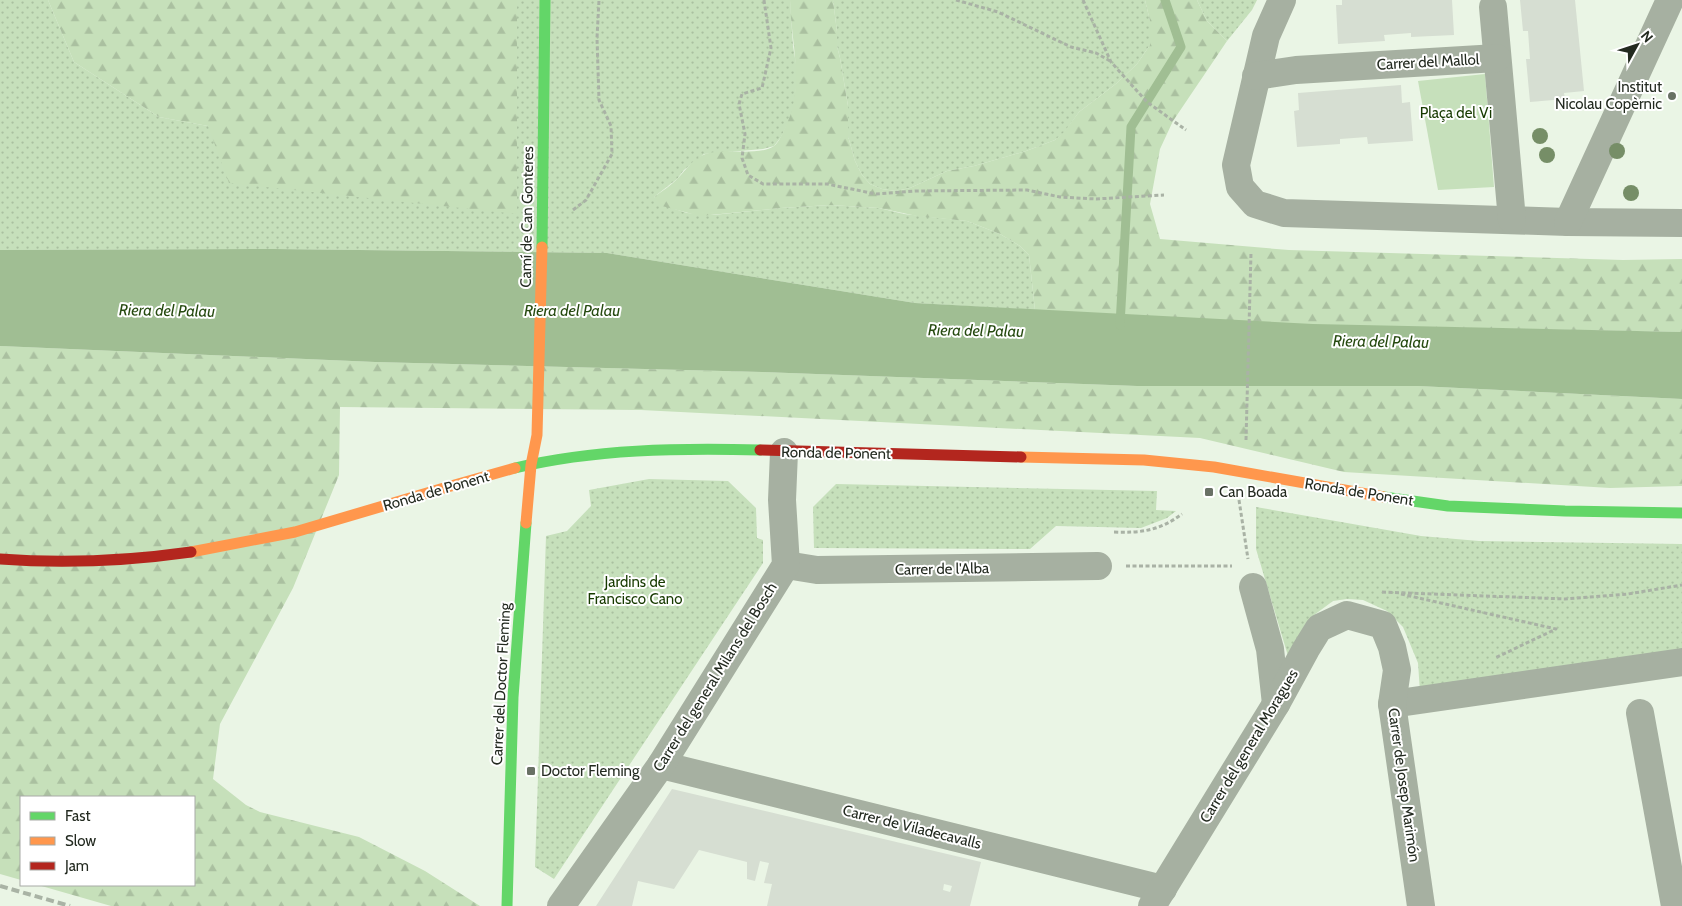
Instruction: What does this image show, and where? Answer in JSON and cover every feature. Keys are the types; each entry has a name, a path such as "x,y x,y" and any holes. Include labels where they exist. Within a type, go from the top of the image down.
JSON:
{"main road":[{"name":"Camí de Can Gonteres","path":"531,465 537,436 543,213 545,0"},
{"name":"Ronda de Ponent","path":"0,559 30,562 95,562 198,550 302,531 466,480 531,465 583,456 653,449 695,448 784,452 1144,460 1214,467 1359,493 1448,506 1565,512 1682,513"},
{"name":"Carrer del Doctor Fleming","path":"508,906 513,696 531,465"}],"street":[{"path":"1282,0 1266,36 1236,165 1240,187 1255,204 1284,213 1682,224"},
{"path":"1568,222 1670,0"},
{"path":"1493,7 1498,58"},
{"name":"Carrer del Mallol","path":"1256,76 1296,70 1498,58 1512,220"},
{"path":"784,452 782,500 786,565"},
{"name":"Carrer de l'Alba","path":"786,565 817,570 1110,566"},
{"name":"Carrer del general Milans del Bosch","path":"561,906 661,765 786,565"},
{"path":"1247,573 1270,649 1276,704"},
{"name":"Carrer del general Moragues","path":"1157,898 1276,704 1319,628 1347,615 1360,618"},
{"name":"Carrer de Josep Marimón","path":"1360,618 1383,625 1392,647 1396,670 1392,704 1421,906"},
{"path":"1392,704 1682,662"},
{"path":"1640,713 1675,906"},
{"name":"Carrer de Viladecavalls","path":"661,765 1157,898"}],"path":[{"path":"543,213 569,213 579,207 586,200 612,154 611,126 599,100 597,38 600,0"},
{"path":"764,0 771,48 762,88 742,94 739,104 745,134 742,158 748,175 763,184 827,184 876,194 915,191 1027,190 1060,196 1096,199 1164,195"},
{"path":"956,0 998,12 1070,47 1096,53 1111,62 1147,102 1186,130"},
{"path":"1083,0 1111,62"},
{"path":"1246,440 1251,252"},
{"path":"1110,566 1247,573 1238,495"},
{"path":"1114,532 1145,532 1182,514"},
{"path":"1360,618 1356,592 1565,599 1628,594 1682,585"},
{"path":"1393,592 1556,629 1486,662"}],"green space":[{"path":"0,0 48,0 74,62 159,117 208,126 517,213 517,0 790,0 793,46 797,70 795,105 781,137 774,146 763,149 704,154 654,197 675,209 687,213 713,215 830,205 879,208 904,214 967,221 1000,234 1020,246 1029,255 1035,310 915,303 607,253 274,249 0,250"},
{"path":"48,0 517,0 517,214 229,183 208,126 159,117 74,62"},
{"path":"790,0 833,0 837,46 848,106 848,136 855,161 862,175 870,184 882,189 896,191 910,188 947,171 974,166 1026,151 1055,140 1064,132 1079,112 1117,83 1137,64 1150,45 1150,21 1145,0 1197,0 1207,21 1227,41 1173,121 1160,149 1150,204 1160,239 1289,250 1623,260 1682,259 1682,332 1313,325 1035,310 1029,255 1020,246 1000,234 967,221 917,216 879,208 830,205 700,216 662,206 654,197 673,183 699,157 719,152 759,151 774,146 778,141 791,114 796,82"},
{"path":"833,0 1145,0 1150,21 1150,45 1137,64 1117,83 1079,112 1064,133 1055,140 1026,151 974,166 947,171 910,188 896,191 882,189 870,184 862,175 855,161 848,136 848,106 837,46"},
{"path":"1197,0 1257,0 1252,10 1227,41 1207,21"},
{"name":"Plaça del Vi","path":"1485,74 1494,187 1438,190 1418,81"},
{"path":"0,346 375,362 762,372 1137,386 1418,386 1682,399 1682,486 1610,488 1344,472 1200,438 641,410 340,407 339,475 293,588 220,724 213,779 246,805 260,812 359,837 425,871 480,906 111,906 41,886 195,886 195,796 20,796 20,880 0,874"},
{"name":"Jardins de Francisco Cano","path":"649,479 728,481 756,508 757,538 763,540 763,563 554,879 535,867 546,536 567,531 591,506 589,490"},
{"path":"836,484 1157,491 1156,510 1176,511 1167,518 1141,528 1056,526 1030,549 814,548 813,507"},
{"path":"1256,507 1421,536 1479,541 1682,544 1682,655 1420,692 1418,663 1403,627 1387,611 1363,600 1347,599 1333,601 1310,618 1288,656 1256,549"}],"water":[{"name":"Riera del Palau","path":"274,249 607,253 915,303 1313,324 1682,332 1682,399 1418,386 1137,386 762,372 375,362 0,346 0,250"}],"building":[{"path":"1342,0 1452,0 1454,35 1411,37 1411,33 1384,35 1385,41 1338,44 1336,5 1342,5"},
{"path":"1520,0 1575,0 1584,91 1564,93 1565,99 1530,102 1526,59 1530,59 1528,31 1523,31"},
{"path":"1401,85 1402,103 1410,102 1413,141 1368,144 1367,137 1340,139 1340,144 1297,147 1294,111 1299,110 1298,93"},
{"path":"672,789 981,862 970,906 767,906 772,884 764,883 769,863 760,861 755,881 747,879 747,862 699,850 674,889 638,881 632,906 596,906","holes":["944,884 952,886 950,892 943,890"]}],"waterway":[{"path":"1120,325 1131,127 1181,47 1165,0"}],"railway":[{"path":"0,886 70,906"}],"traffic: fast":[{"path":"542,247 545,0"},
{"path":"515,468 606,453 698,449 760,450"},
{"path":"1384,497 1448,506 1682,513"},
{"path":"507,906 513,697 526,523"}],"traffic: slow":[{"path":"526,523 531,465 537,435 542,247"},
{"path":"1021,457 1144,460 1214,467 1384,497"},
{"path":"191,552 295,532 515,468"}],"traffic: jam":[{"path":"760,450 1021,457"},
{"path":"0,559 96,561 191,552"}],"place":[{"name":"Institut Nicolau Copèrnic","path":"1672,96"},
{"name":"Can Boada","path":"1209,492"},
{"name":"Doctor Fleming","path":"531,771"}]}
